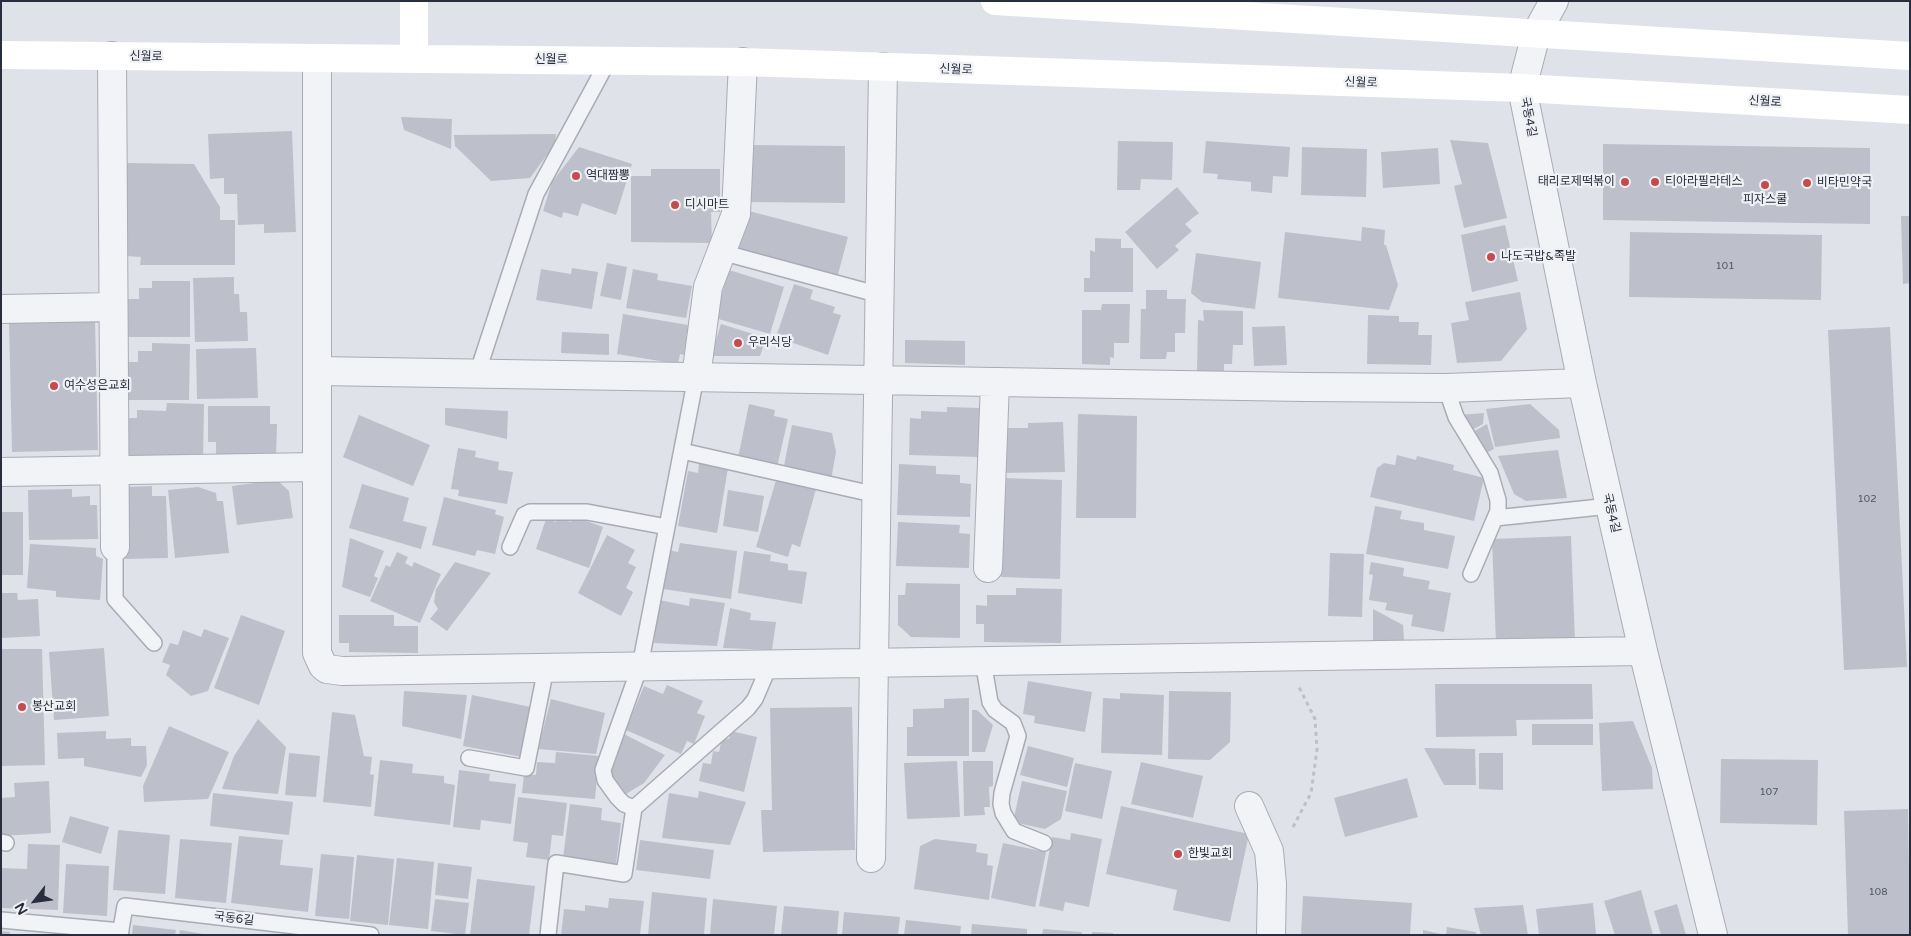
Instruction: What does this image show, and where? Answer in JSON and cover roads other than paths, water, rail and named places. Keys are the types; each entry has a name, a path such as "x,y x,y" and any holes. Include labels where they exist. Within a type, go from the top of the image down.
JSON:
{"street":[{"path":"414,1 414,59"},
{"path":"995,1 1910,56"},
{"path":"1522,88 1536,34 1554,1"},
{"name":"신월로","path":"1,55 317,60 743,62 1522,88 1910,110"},
{"path":"112,56 115,547"},
{"path":"317,60 317,653 323,666 342,671 1642,651"},
{"path":"696,377 708,287 736,214 743,62"},
{"path":"871,858 883,67"},
{"name":"국동4길","path":"1522,88 1582,383 1642,651 1713,935"},
{"path":"1,309 113,307"},
{"path":"317,371 1446,388 1582,383"},
{"path":"988,568 995,382"},
{"path":"1,472 317,467"},
{"path":"1249,806 1267,846 1272,884 1271,935"}],"lane":[{"path":"477,374 536,194 608,61"},
{"path":"722,252 880,295"},
{"path":"634,808 624,804 618,798 603,774 640,666 696,377"},
{"path":"1446,388 1456,417 1496,488 1498,500 1495,518 1471,574"},
{"path":"682,451 877,495"},
{"path":"1495,518 1610,506"},
{"path":"510,547 524,515 529,512 588,512 667,527"},
{"path":"115,547 115,599 154,643"},
{"path":"983,661 990,702 996,710 1013,723 1018,736 1002,793 1001,804 1003,813 1014,831 1044,843"},
{"path":"548,935 556,864 624,874 634,808 748,708 755,699 770,664"},
{"path":"469,758 526,768 546,668"},
{"name":"국동6길","path":"121,933 124,906 371,935"},
{"path":"1,920 121,933"}],"place":[{"name":"역대짬뽕","path":"576,176"},
{"name":"태리로제떡볶이","path":"1625,182"},
{"name":"티아라필라테스","path":"1655,182"},
{"name":"비타민약국","path":"1807,183"},
{"name":"피자스쿨","path":"1765,185"},
{"name":"디시마트","path":"675,205"},
{"name":"나도국밥&족발","path":"1491,257"},
{"name":"우리식당","path":"738,343"},
{"name":"여수성은교회","path":"54,386"},
{"name":"봉산교회","path":"22,707"},
{"name":"한빛교회","path":"1178,854"}]}
